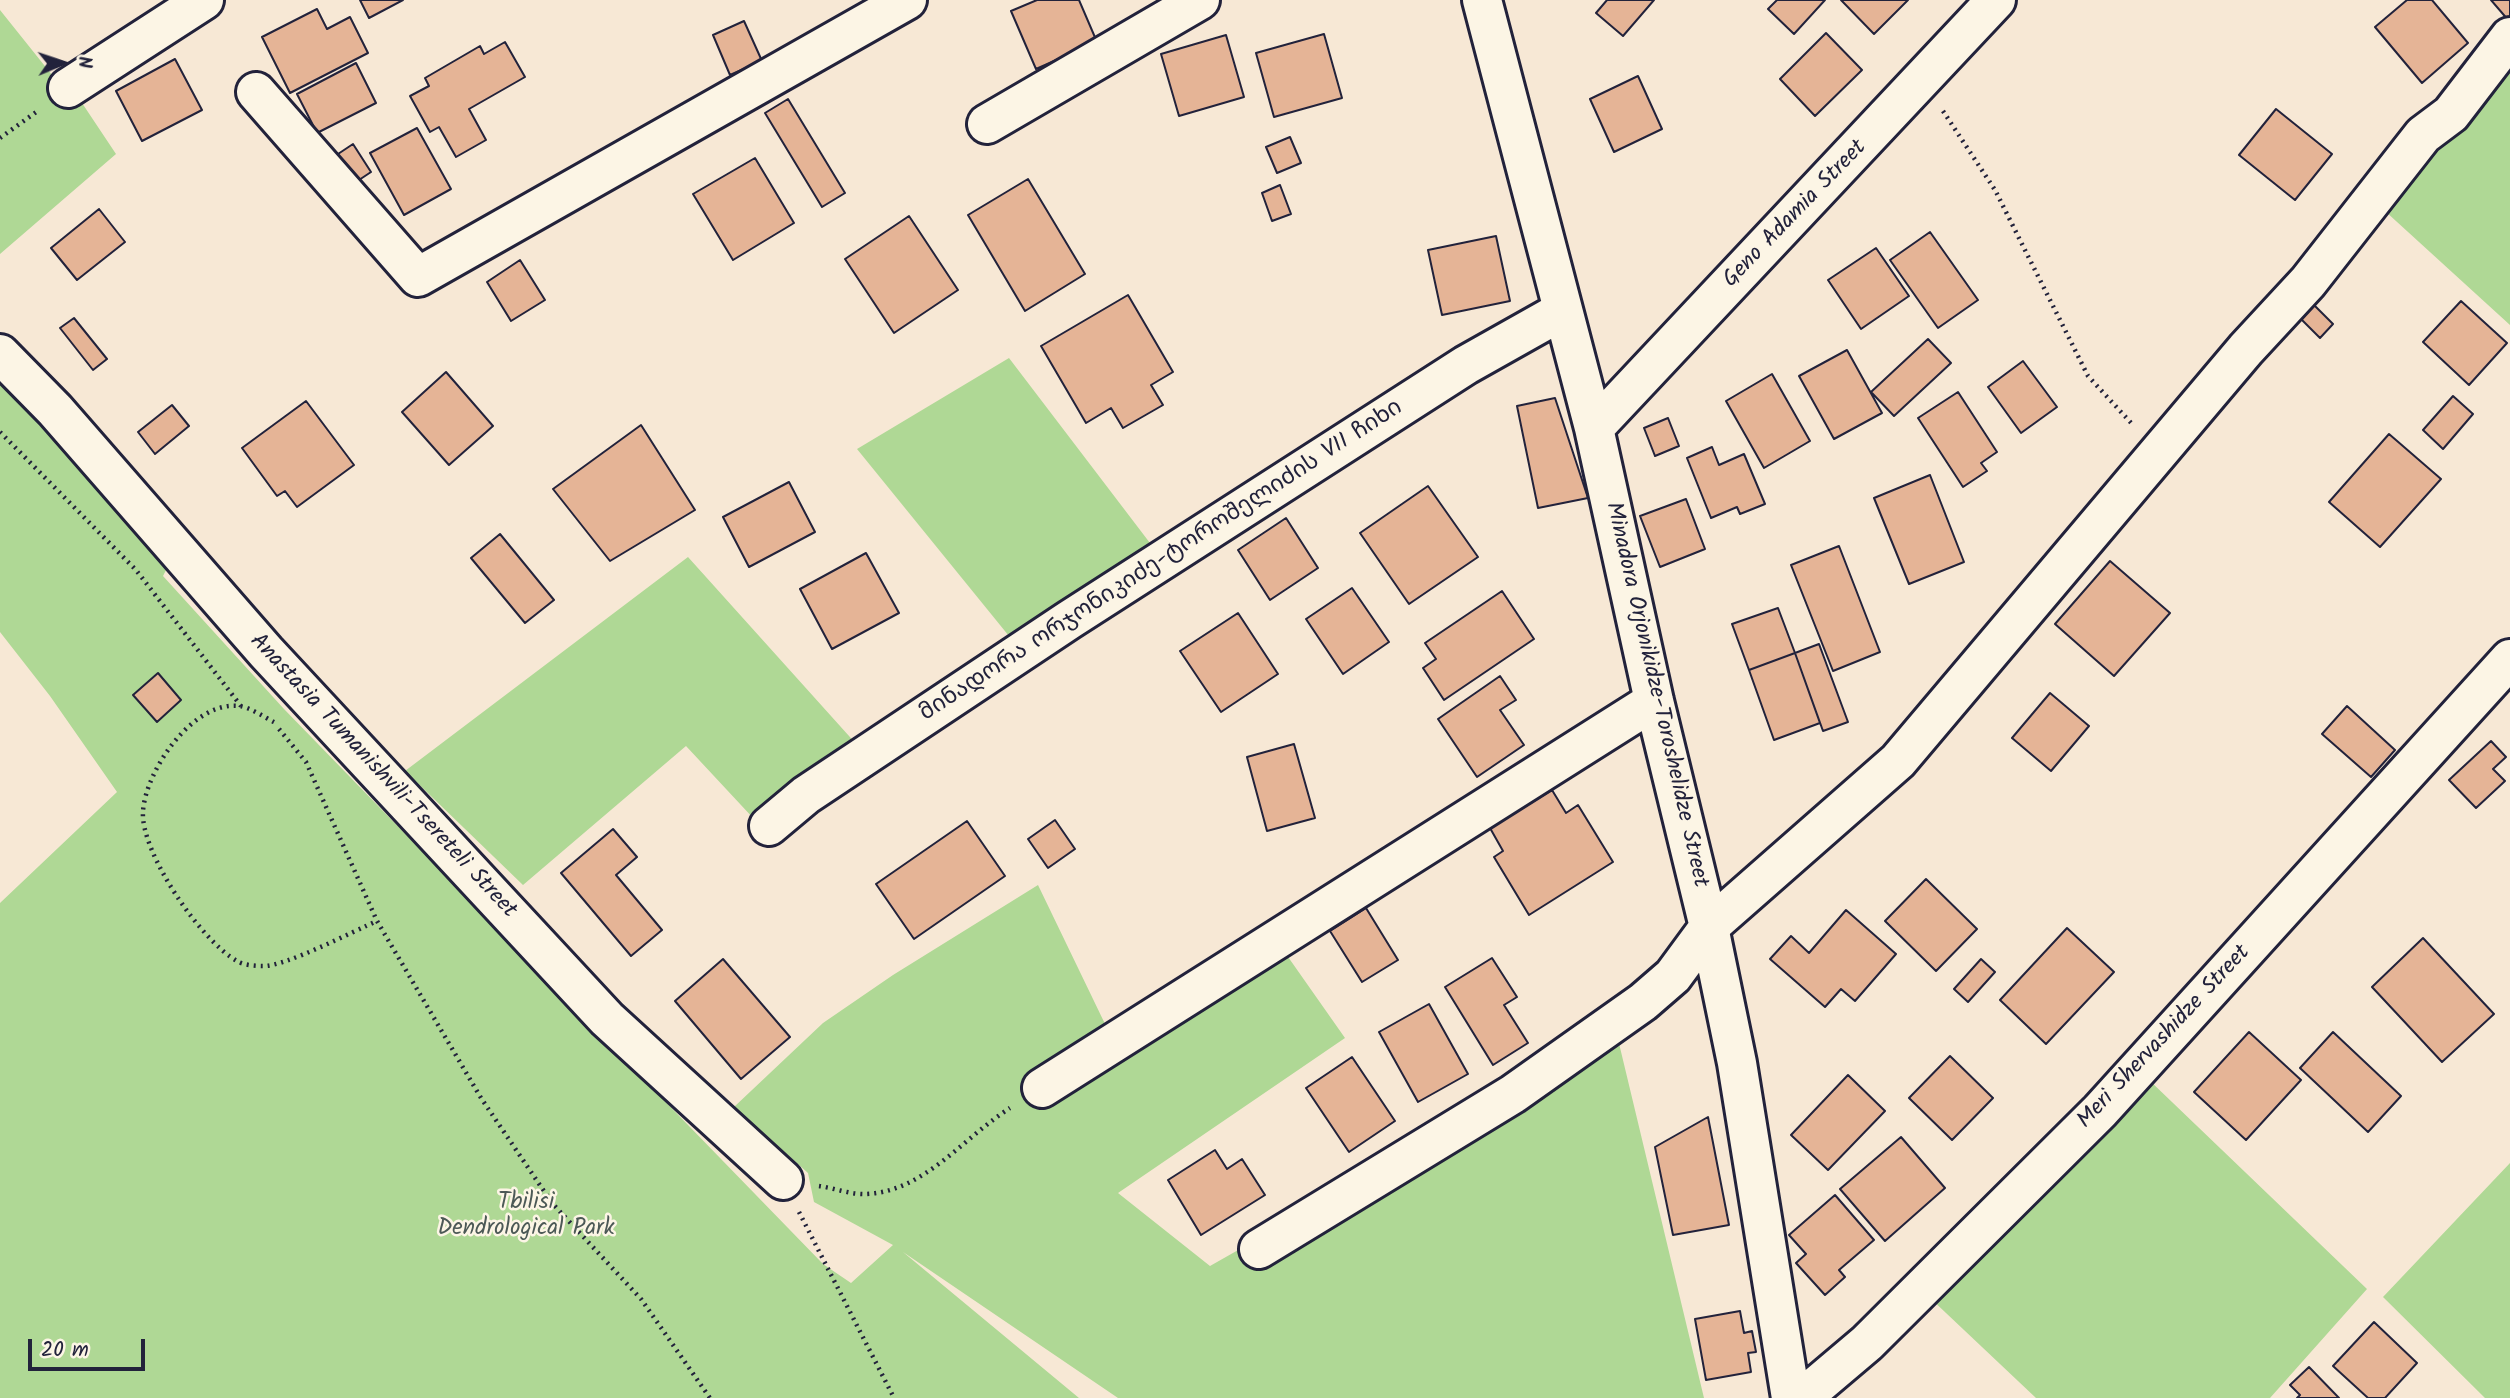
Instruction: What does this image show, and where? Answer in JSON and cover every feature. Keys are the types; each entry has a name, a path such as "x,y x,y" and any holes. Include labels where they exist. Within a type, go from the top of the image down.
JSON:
{"street":[{"path":"68,88 204,0"},
{"path":"256,92 418,277 907,0"},
{"path":"987,124 1200,0"},
{"name":"Minadora Orjonikidze-Toroshelidze Street","path":"1482,0 1594,428 1654,701 1709,927 1737,1063 1791,1398"},
{"name":"Geno Adamia Street","path":"1594,428 1924,81 1991,2"},
{"path":"1259,1249 1513,1094 1643,1002 1673,976 1709,927 1898,761 2160,455 2246,349 2308,282 2423,135 2451,114 2510,37"},
{"name":"მინადორა ორჯონიკიძე-ტოროშელიძის VII ჩიხი","path":"769,826 806,795 1069,620 1466,365 1562,310"},
{"name":"Anastasia Tumanishvili-Tsereteli Street","path":"0,354 55,411 266,652 597,1009 783,1180"},
{"name":"Meri Shervashidze Street","path":"1802,1398 1867,1343 2100,1111 2510,659"},
{"path":"1042,1088 1654,701"}],"path":[{"path":"1924,81 1994,190 2088,376 2160,455"},
{"path":"0,138 68,88"},
{"path":"0,432 136,570 241,706 274,722 306,762 377,921 481,1098 552,1203 641,1299 710,1398"},
{"path":"241,706 221,707 198,720 166,750 149,783 143,813 146,841 182,903 210,939 238,962 265,967 377,921"},
{"path":"783,1180 867,1194 919,1180 985,1124 1042,1088"},
{"path":"783,1180 894,1398"}],"green space":[{"path":"0,10 56,80 76,94 116,154 0,254"},
{"path":"2510,65 2510,325 2385,211 2470,105"},
{"path":"1009,358 1153,547 1013,641 857,449"},
{"name":"Tbilisi Dendrological Park","path":"0,378 170,562 163,576 284,709 823,1264 851,1283 893,1245 814,1202 808,1173 734,1107 823,1023 893,975 1038,885 1120,1055 1286,954 1345,1038 1118,1193 1210,1266 1617,1035 1704,1398 1118,1398 903,1252 1079,1398 0,1398 0,903 117,792 50,696 0,632"},
{"path":"688,557 858,746 754,819 686,746 523,885 405,771"},
{"path":"2148,1079 2367,1289 2270,1398 2036,1398 1928,1296"},
{"path":"2510,1163 2510,1398 2485,1398 2383,1297"}],"building":[{"path":"360,0 403,0 369,18"},
{"path":"1037,0 1079,0 1097,42 1036,69 1011,11"},
{"path":"1607,0 1654,0 1623,36 1596,13"},
{"path":"1777,0 1825,0 1794,34 1768,9"},
{"path":"1841,0 1908,0 1874,34"},
{"path":"2407,0 2432,0 2468,43 2422,83 2375,27"},
{"path":"2491,0 2510,0 2509,21"},
{"path":"317,9 327,29 350,17 368,53 290,93 262,37"},
{"path":"744,21 762,61 730,75 713,35"},
{"path":"1826,33 1862,70 1815,116 1780,79"},
{"path":"1324,34 1342,98 1274,117 1256,53"},
{"path":"1226,35 1244,97 1179,116 1161,54"},
{"path":"505,42 525,77 469,109 486,140 456,157 439,127 430,132 410,96 429,86 425,78 480,46 484,54"},
{"path":"175,59 202,110 142,141 116,91"},
{"path":"356,63 376,103 317,133 297,94"},
{"path":"1638,76 1662,129 1614,152 1590,99"},
{"path":"788,99 845,193 822,207 765,113"},
{"path":"2276,109 2332,154 2295,200 2239,155"},
{"path":"417,128 451,189 404,215 370,153"},
{"path":"1290,137 1301,163 1277,173 1266,147"},
{"path":"353,144 371,172 350,186 332,158"},
{"path":"755,158 794,223 733,260 693,194"},
{"path":"1028,179 1085,274 1025,311 968,215"},
{"path":"1280,185 1291,214 1272,221 1262,193"},
{"path":"99,209 125,242 77,280 51,248"},
{"path":"909,216 958,290 894,333 845,259"},
{"path":"1930,232 1978,300 1938,328 1890,260"},
{"path":"1496,236 1510,301 1442,315 1428,250"},
{"path":"1876,248 1909,296 1861,329 1828,280"},
{"path":"520,260 545,300 511,321 487,282"},
{"path":"1128,295 1173,372 1151,385 1163,405 1123,428 1111,408 1086,423 1041,346"},
{"path":"2461,301 2507,343 2469,385 2423,342"},
{"path":"2314,305 2333,324 2320,338 2301,319"},
{"path":"74,318 107,359 93,370 60,328"},
{"path":"1928,339 1951,363 1894,416 1871,392"},
{"path":"1847,350 1882,413 1834,439 1799,376"},
{"path":"2023,361 2057,407 2021,433 1988,387"},
{"path":"446,372 493,426 449,465 402,412"},
{"path":"1772,374 1810,441 1764,468 1726,401"},
{"path":"1958,392 1997,452 1981,463 1987,471 1963,487 1918,418"},
{"path":"2453,396 2473,414 2443,449 2423,430"},
{"path":"1555,398 1588,498 1538,508 1517,406"},
{"path":"306,401 354,465 297,507 285,491 277,496 242,448"},
{"path":"172,405 189,426 155,454 138,432"},
{"path":"1668,418 1679,446 1655,456 1644,428"},
{"path":"641,425 695,510 610,561 553,489"},
{"path":"2389,434 2441,479 2380,547 2329,502"},
{"path":"1712,447 1719,465 1744,454 1765,504 1740,514 1737,507 1711,518 1687,458"},
{"path":"1930,475 1964,562 1909,584 1874,498"},
{"path":"789,482 815,532 749,567 723,517"},
{"path":"1428,486 1478,557 1409,604 1360,533"},
{"path":"1686,499 1705,549 1660,567 1640,516"},
{"path":"1286,518 1318,568 1270,600 1238,550"},
{"path":"500,534 554,600 525,623 471,558"},
{"path":"1839,546 1880,652 1833,671 1791,565"},
{"path":"866,553 899,613 832,649 800,589"},
{"path":"2110,561 2170,613 2114,676 2055,624"},
{"path":"1352,588 1389,642 1343,674 1306,619"},
{"path":"1502,591 1534,639 1444,700 1423,668 1436,659 1425,643"},
{"path":"1778,608 1795,653 1749,670 1732,624"},
{"path":"1238,613 1278,674 1221,712 1180,651"},
{"path":"1819,644 1848,722 1823,731 1795,653"},
{"path":"1795,653 1820,723 1774,740 1749,670"},
{"path":"158,673 181,700 157,722 133,695"},
{"path":"1500,676 1516,700 1500,710 1524,745 1477,777 1438,719"},
{"path":"2050,693 2089,726 2051,771 2012,738"},
{"path":"2347,706 2395,750 2371,777 2322,734"},
{"path":"2491,741 2506,757 2493,769 2505,781 2476,808 2449,780"},
{"path":"1294,744 1315,818 1267,831 1247,757"},
{"path":"1552,790 1566,813 1578,805 1613,862 1529,915 1494,857 1503,851 1490,828"},
{"path":"1055,820 1075,849 1048,868 1028,839"},
{"path":"967,821 1005,876 914,939 876,884"},
{"path":"613,829 637,857 616,875 662,930 631,956 561,873"},
{"path":"1926,879 1977,929 1936,971 1885,921"},
{"path":"1366,908 1398,960 1362,982 1330,931"},
{"path":"1846,910 1896,954 1855,1001 1841,989 1825,1007 1770,959 1791,936 1809,953"},
{"path":"2067,928 2114,972 2046,1044 2000,1000"},
{"path":"2423,938 2494,1014 2442,1062 2372,987"},
{"path":"1492,958 1517,997 1504,1005 1528,1043 1493,1065 1445,987"},
{"path":"723,959 790,1037 741,1079 675,1001"},
{"path":"1981,959 1995,972 1968,1002 1954,989"},
{"path":"1429,1004 1468,1074 1418,1102 1379,1032"},
{"path":"2249,1032 2301,1080 2246,1140 2194,1092"},
{"path":"2333,1032 2401,1096 2368,1132 2300,1068"},
{"path":"1950,1056 1993,1098 1952,1140 1909,1098"},
{"path":"1352,1057 1395,1121 1349,1152 1306,1088"},
{"path":"1848,1075 1885,1111 1828,1170 1791,1135"},
{"path":"1708,1117 1729,1225 1673,1235 1655,1147"},
{"path":"1901,1137 1945,1188 1885,1241 1840,1189"},
{"path":"1215,1150 1227,1169 1242,1159 1265,1195 1201,1235 1168,1180"},
{"path":"1835,1195 1874,1240 1839,1270 1845,1277 1825,1295 1796,1263 1806,1254 1789,1235"},
{"path":"1740,1311 1744,1333 1752,1331 1756,1352 1748,1353 1751,1372 1706,1380 1695,1319"},
{"path":"2374,1322 2417,1363 2385,1398 2368,1398 2333,1366"},
{"path":"2309,1367 2339,1398 2297,1398 2300,1395 2290,1385"}]}
